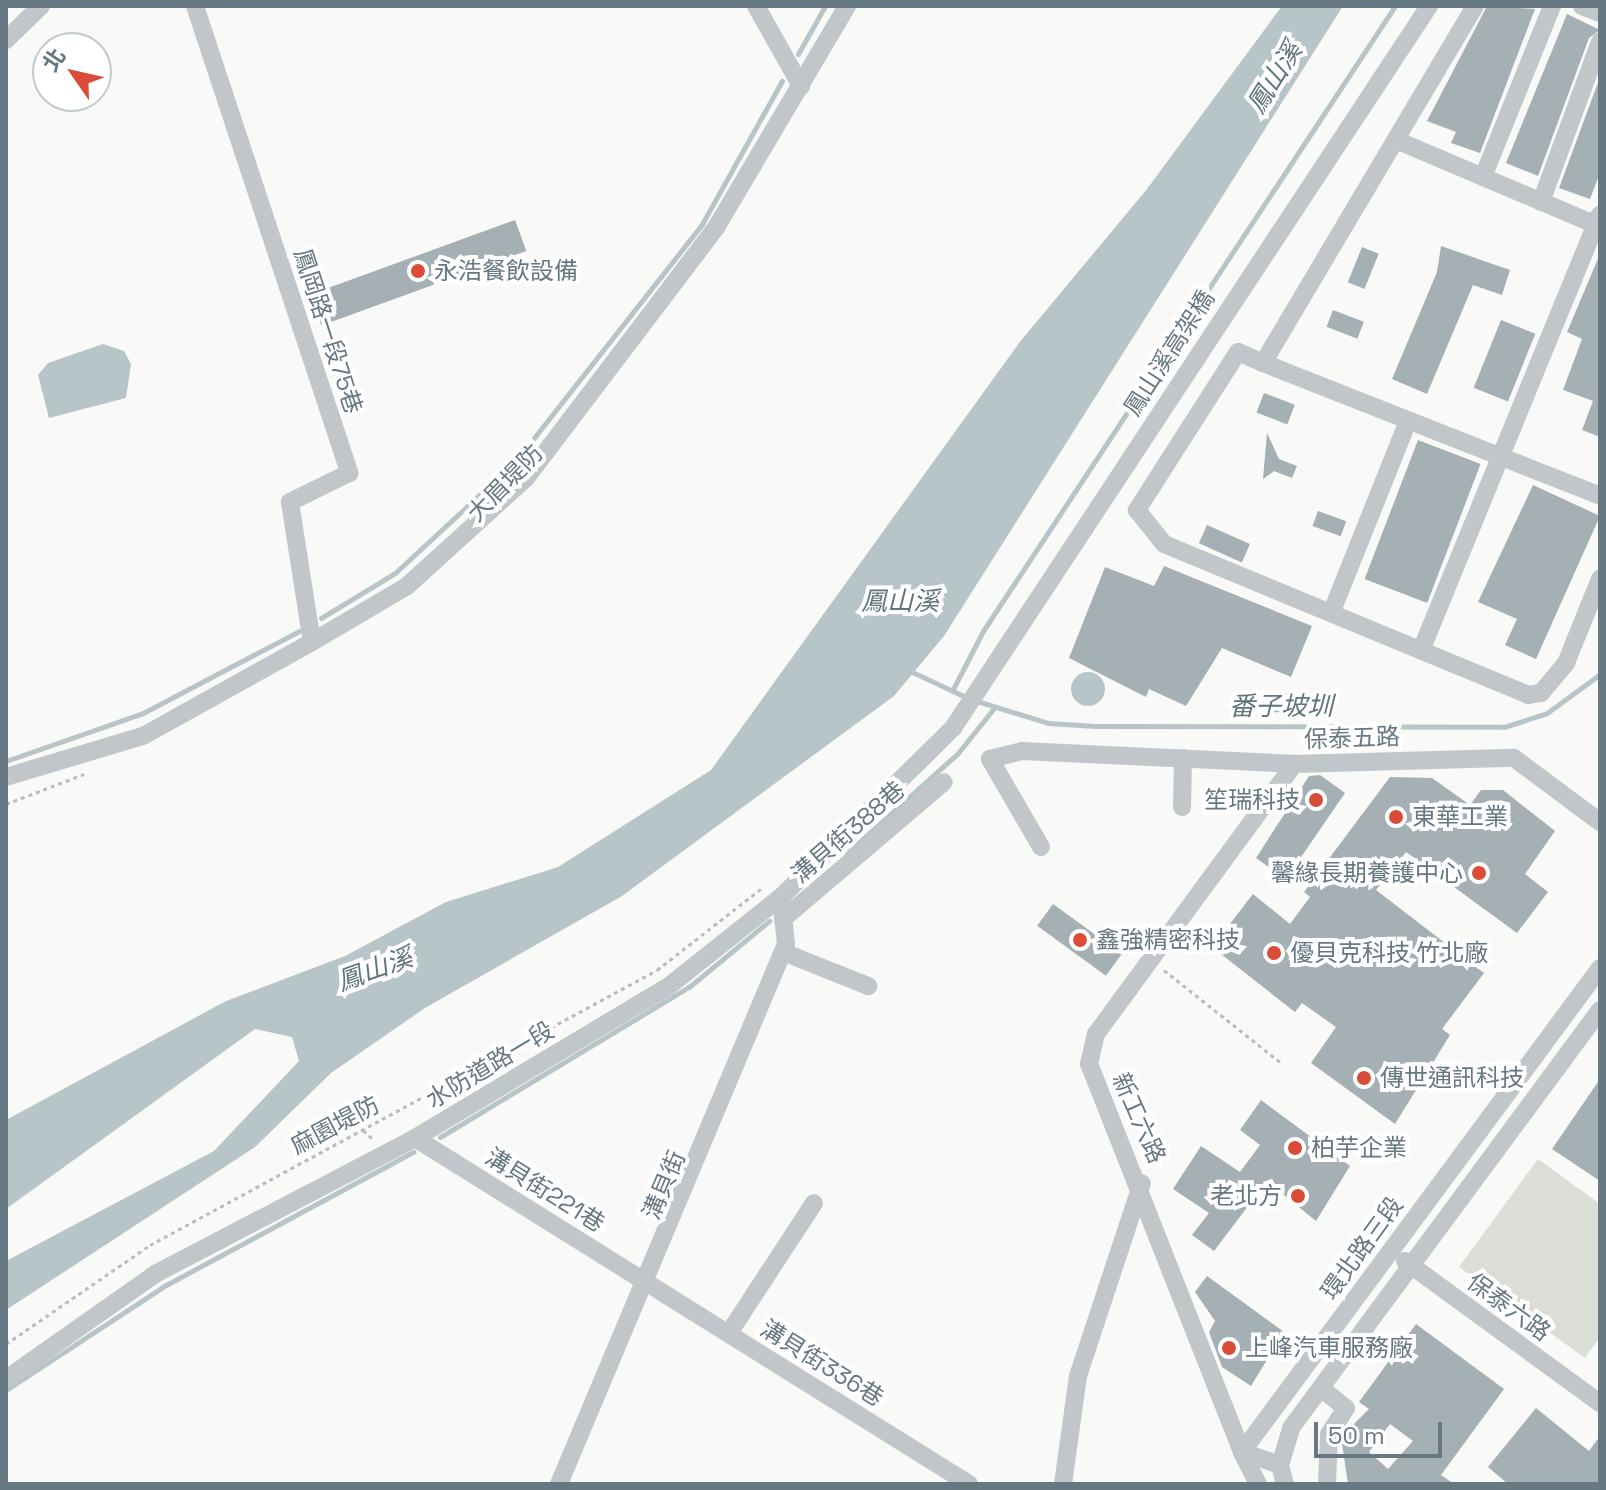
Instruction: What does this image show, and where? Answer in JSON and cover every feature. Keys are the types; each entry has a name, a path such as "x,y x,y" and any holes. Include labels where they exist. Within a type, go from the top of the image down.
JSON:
{"street":[{"path":"6,40 41,6"},
{"name":"鳳岡路一段75巷","path":"195,6 349,473 290,502 312,642"},
{"path":"756,6 801,86"},
{"path":"6,777 143,736 312,642 407,586 526,478 717,226 847,6"},
{"name":"鳳山溪高架橋","path":"953,728 1429,6"},
{"path":"1263,363 1475,6"},
{"path":"1483,177 1552,6"},
{"path":"1541,202 1600,42"},
{"path":"1396,140 1541,202 1598,220 1422,648"},
{"path":"1600,496 1238,352 1137,510 1164,544 1422,648 1528,695 1541,693 1566,663 1600,579"},
{"path":"1332,611 1408,421"},
{"name":"水防道路一段","path":"6,1379 157,1273 415,1138 669,986 781,897 953,728"},
{"name":"保泰五路","path":"1041,847 990,759 1022,751 1294,764 1514,758 1600,822"},
{"path":"1182,807 1183,758"},
{"name":"新工六路","path":"1242,1452 1142,1183 1089,1064 1096,1034 1155,962 1294,764"},
{"name":"溝貝街388巷","path":"783,919 944,782"},
{"name":"溝貝街","path":"559,1484 649,1282 783,952 781,897"},
{"path":"783,952 868,986"},
{"name":"環北路三段","path":"1242,1452 1600,968"},
{"name":"環北路三段","path":"1280,1465 1291,1428 1600,1010"},
{"name":"溝貝街221巷","path":"415,1138 649,1282"},
{"path":"1063,1484 1078,1376 1142,1183"},
{"path":"729,1333 814,1203"},
{"name":"保泰六路","path":"1390,1249 1600,1403"},
{"name":"溝貝街336巷","path":"649,1282 969,1484"},
{"path":"1321,1388 1346,1408 1329,1434 1327,1484"},
{"path":"1242,1452 1280,1465 1285,1484"},
{"path":"1242,1452 1258,1484"}],"path":[{"path":"6,804 92,771"},
{"name":"麻園堤防","path":"6,1344 150,1245 657,970 762,888"},
{"path":"1155,962 1280,1062"}],"shaded area":[{"path":"1538,1159 1600,1204 1600,1337 1585,1358 1459,1267"}],"water":[{"name":"鳳山溪","path":"1282,6 1343,6 944,636 894,696 622,896 425,1008 331,1073 255,1147 6,1310 6,1261 214,1151 299,1061 292,1037 255,1029 6,1209 6,1120 226,1001 345,956 446,902 558,867 711,770 1019,343 1147,189"},
{"path":"103,344 124,351 131,364 126,398 49,418 38,375 48,363"},
{"path":"1088,672 1100,677 1105,689 1100,701 1088,706 1076,701 1071,689 1076,677"}],"building":[{"path":"1487,6 1535,9 1480,153 1451,143 1456,132 1427,121"},
{"path":"1567,14 1600,30 1589,38 1538,176 1506,163"},
{"path":"1600,77 1600,173 1590,199 1559,188"},
{"name":"永浩餐飲設備","path":"515,220 526,251 321,326 310,295"},
{"path":"1441,246 1510,270 1502,295 1473,285 1427,394 1392,379 1437,272"},
{"path":"1362,247 1379,254 1364,289 1348,282"},
{"path":"1600,254 1600,437 1582,430 1593,401 1563,390 1582,339 1567,332"},
{"path":"1333,310 1364,322 1357,339 1327,327"},
{"path":"1501,320 1535,334 1508,402 1474,388"},
{"path":"1264,393 1295,405 1287,424 1256,413"},
{"path":"1267,433 1279,459 1297,466 1292,478 1274,471 1263,479"},
{"path":"1418,440 1481,464 1427,603 1365,579"},
{"path":"1533,485 1600,516 1536,659 1505,645 1517,619 1478,602"},
{"path":"1318,511 1346,521 1341,536 1313,526"},
{"path":"1207,525 1250,544 1242,562 1199,543"},
{"path":"1164,566 1312,626 1291,677 1222,648 1186,706 1149,689 1146,697 1069,658 1105,567 1154,586"},
{"path":"1268,693 1336,695 1335,714 1267,712"},
{"path":"1320,775 1345,793 1286,879 1256,858 1309,776"},
{"path":"1390,777 1432,778 1470,805 1481,790 1503,790 1555,831 1525,874 1548,892 1517,933 1406,852 1376,890 1484,973 1442,1029 1450,1035 1395,1124 1311,1063 1336,1027 1302,1003 1295,1012 1212,947 1253,894 1290,924 1310,897 1304,892"},
{"name":"鑫強精密科技","path":"1053,904 1122,954 1106,976 1037,926"},
{"path":"1600,1079 1600,1181 1552,1149"},
{"path":"1261,1100 1350,1166 1316,1221 1267,1181 1214,1251 1192,1235 1209,1213 1173,1189 1201,1146 1240,1172 1260,1145 1240,1130"},
{"path":"1207,1276 1284,1332 1251,1386 1222,1367 1209,1332 1215,1321 1195,1292"},
{"path":"1416,1324 1504,1389 1441,1475 1454,1484 1348,1484 1341,1437 1369,1409 1359,1402","holes":["1390,1424 1413,1441 1388,1469 1369,1452"]},
{"path":"1536,1408 1589,1451 1600,1436 1600,1484 1508,1484 1488,1467"}],"waterway":[{"path":"798,54 825,6"},
{"path":"952,691 983,631 1395,6"},
{"path":"321,618 395,573 515,462 702,224 782,81"},
{"path":"6,761 143,713 299,631"},
{"path":"908,670 968,698"},
{"name":"番子坡圳","path":"977,701 1048,723 1095,726 1504,727 1547,713 1600,674"},
{"path":"847,853 958,753 994,708"},
{"path":"440,1137 689,987 769,921"},
{"path":"6,1390 166,1285 413,1152"}],"place":[{"name":"永浩餐飲設備","path":"418,271"},
{"name":"笙瑞科技","path":"1316,800"},
{"name":"東華工業","path":"1396,817"},
{"name":"馨緣長期養護中心","path":"1479,873"},
{"name":"鑫強精密科技","path":"1080,940"},
{"name":"優貝克科技 竹北廠","path":"1274,953"},
{"name":"傳世通訊科技","path":"1364,1078"},
{"name":"柏芋企業","path":"1295,1148"},
{"name":"老北方","path":"1298,1196"},
{"name":"上峰汽車服務廠","path":"1229,1348"}]}
